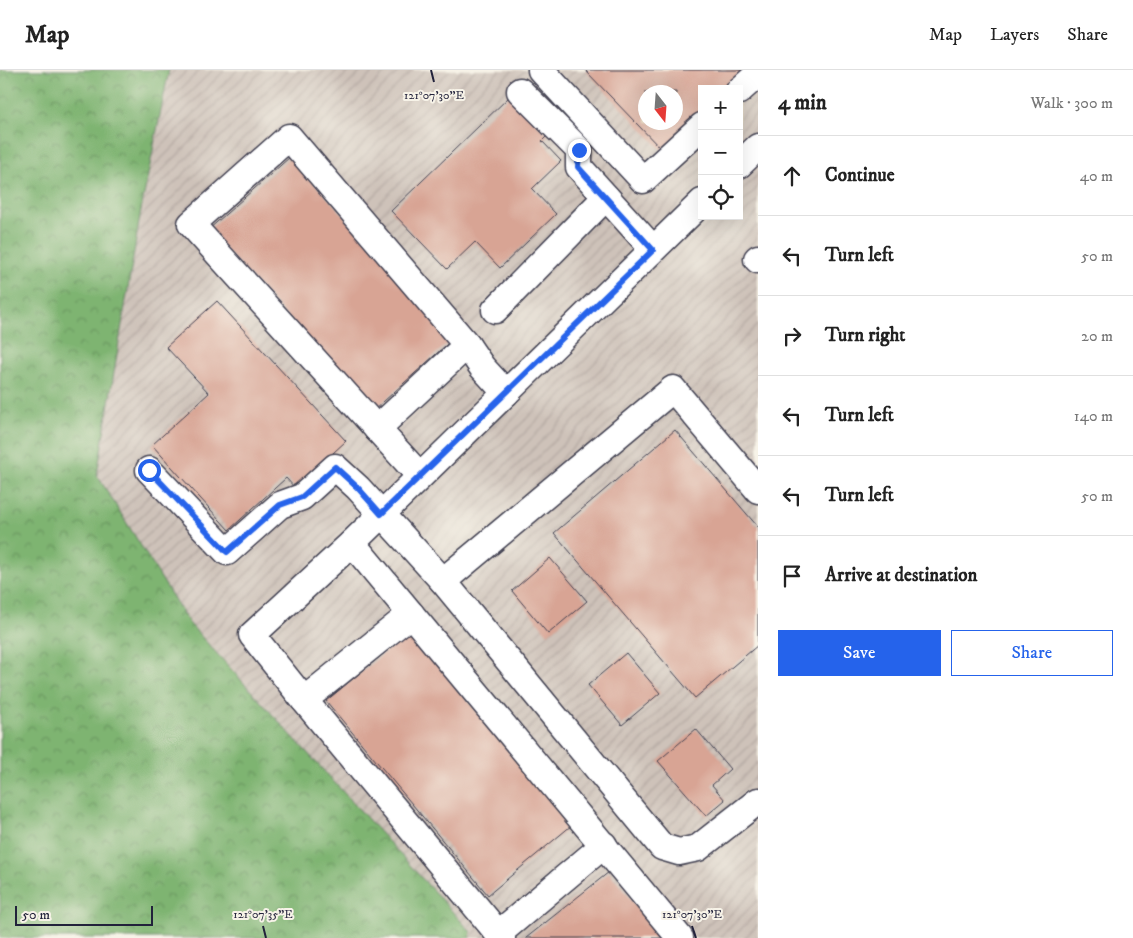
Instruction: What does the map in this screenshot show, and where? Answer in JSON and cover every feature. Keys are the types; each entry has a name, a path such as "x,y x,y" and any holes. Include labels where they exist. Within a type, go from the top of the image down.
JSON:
{"street":[{"path":"541,70 644,180 698,130"},
{"path":"743,88 758,74"},
{"path":"520,91 579,150 578,167 653,250"},
{"path":"420,476 191,224 289,137 506,393"},
{"path":"495,310 606,197"},
{"path":"604,845 500,936 252,635 352,543 698,206"},
{"path":"377,429 467,345"},
{"path":"444,581 673,389 758,490"},
{"path":"149,470 227,552 280,505 302,497 335,467 358,488 444,581 662,847 679,852 698,848 758,801"},
{"path":"352,543 680,938"},
{"path":"304,700 411,614"}],"shaded area":[{"path":"0,70 758,70 758,938 0,938"}],"green space":[{"path":"0,70 169,70 141,210 97,475 189,623 471,932 470,938 0,938"}],"building":[{"path":"585,70 746,70 730,85 698,85 698,116 662,150 643,130 683,130 683,85 638,85 638,125"},
{"path":"510,96 548,135 542,141 561,161 532,189 556,214 500,268 475,242 447,269 391,211"},
{"path":"290,157 455,337 373,411 208,230"},
{"path":"217,301 346,441 295,488 286,478 229,530 152,445 209,393 166,347"},
{"path":"675,430 758,527 758,645 695,698 554,533"},
{"path":"550,558 587,601 548,634 512,591"},
{"path":"410,632 572,825 488,895 326,701"},
{"path":"626,653 660,693 622,725 588,685"},
{"path":"696,729 730,769 712,785 725,800 706,816 658,761"},
{"path":"609,872 662,938 526,938"}],"route":[{"path":"149,470 227,552 280,505 302,497 335,467 358,488 381,514 653,250 578,167 579,150"}]}
